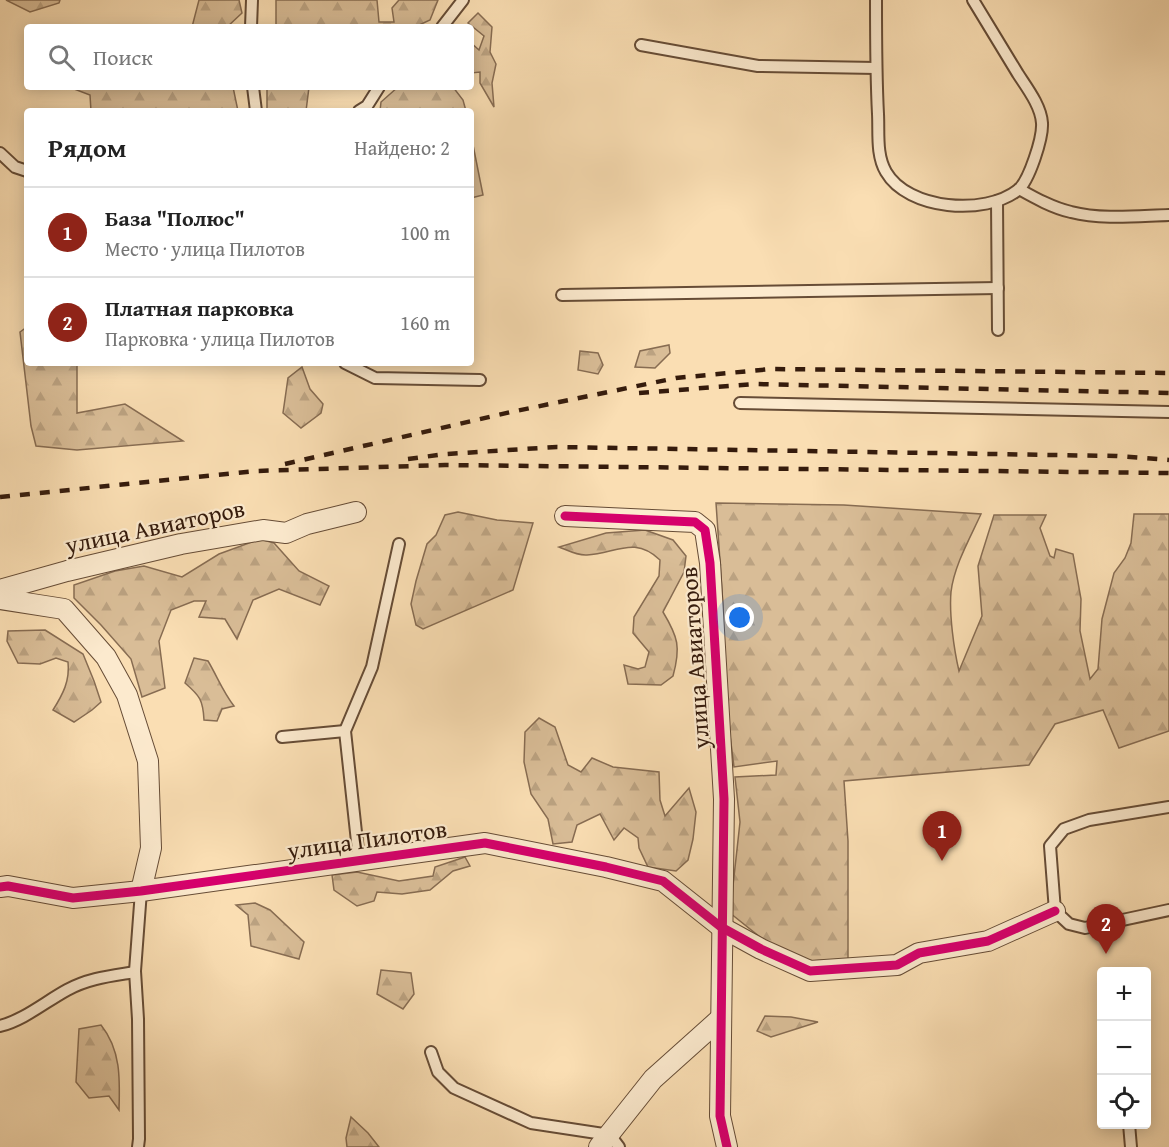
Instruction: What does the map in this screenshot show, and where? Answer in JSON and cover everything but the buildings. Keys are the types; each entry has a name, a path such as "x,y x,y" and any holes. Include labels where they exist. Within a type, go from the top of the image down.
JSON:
{"street":[{"name":"улица Авиаторов","path":"0,590 67,571 181,544 264,530 286,533 307,524 356,512"},
{"name":"улица Авиаторов","path":"566,516 695,522 705,530 710,563 724,799 721,927"},
{"path":"0,599 64,609 106,657 127,695 148,761 150,848 141,891"},
{"name":"улица Пилотов","path":"0,887 8,886 73,898 141,891 485,843 663,881 721,927 761,950 810,971 897,965 919,953 988,940 1055,911"},
{"path":"721,927 720,1116 727,1147"},
{"path":"610,1143 653,1079 721,1018"}],"lane":[{"path":"251,24 252,0"},
{"path":"444,24 463,0"},
{"path":"876,0 880,159 887,174 903,189 928,201 974,206 997,201 1019,189 1038,153 1042,123 1034,101 974,0"},
{"path":"641,45 758,66 876,68"},
{"path":"253,90 256,108"},
{"path":"364,108 377,90"},
{"path":"0,153 15,167 24,170"},
{"path":"1019,189 1040,201 1070,212 1102,217 1169,215"},
{"path":"997,201 998,330"},
{"path":"562,295 998,288"},
{"path":"351,366 375,378 480,380"},
{"path":"740,403 1169,412"},
{"path":"359,860 345,731 372,667 399,544"},
{"path":"282,737 345,731"},
{"path":"1169,807 1089,820 1064,829 1050,846 1055,911 1069,924 1085,928 1169,910"},
{"path":"138,1147 138,1019 135,972 141,891"},
{"path":"0,1026 12,1023 68,989 95,978 135,972"},
{"path":"430,1052 438,1072 454,1088 531,1123 610,1143"},
{"path":"1129,1129 1131,1147"}],"green space":[{"path":"6,0 60,0 59,3 30,12"},
{"path":"199,0 239,0 242,13 230,24 193,24"},
{"path":"276,0 377,0 379,22 394,22 392,8 399,0 438,0 430,20 421,24 276,24"},
{"path":"478,13 492,27 490,52 496,64 492,83 494,107 480,83 480,72 474,73 474,46 479,50 484,36 474,28 474,24 468,23"},
{"path":"77,90 234,90 237,108 91,108 90,95"},
{"path":"267,90 309,90 306,108 267,108"},
{"path":"395,90 455,90 463,100 465,108 380,108 381,102"},
{"path":"474,150 483,195 474,197"},
{"path":"24,329 24,366 77,366 77,413 125,404 183,441 77,450 36,446 31,426 20,332"},
{"path":"669,345 670,353 655,368 635,367 640,351"},
{"path":"580,351 598,353 603,365 598,374 578,370"},
{"path":"302,367 310,389 323,404 321,413 301,428 283,413 288,378"},
{"path":"716,503 844,505 981,514 959,562 951,592 952,632 959,671 982,616 978,566 994,515 1046,515 1040,528 1050,556 1054,558 1056,549 1073,554 1081,599 1080,631 1090,679 1098,669 1102,619 1114,573 1125,558 1131,543 1134,514 1169,514 1169,731 1119,748 1103,710 1055,724 1029,765 844,781 848,841 848,959 810,961 765,941 730,913 740,822 735,777 776,775 777,761 734,767 725,695 723,605"},
{"path":"458,512 497,520 533,523 513,590 423,629 416,625 411,604 427,544 436,535 445,515"},
{"path":"645,530 673,540 686,556 684,572 663,612 677,642 677,657 673,676 661,685 628,684 624,665 638,669 645,667 649,652 633,633 634,617 659,576 660,560 651,553 633,547 584,555 559,547 606,533"},
{"path":"260,539 274,543 299,571 329,586 320,605 279,589 253,600 237,639 225,619 199,617 206,601 194,601 171,610 159,641 165,688 142,697 131,659 74,598 74,585 115,571 144,566 182,577 219,554"},
{"path":"45,630 83,654 101,702 74,722 53,710 65,687 68,662 56,658 40,664 18,663 7,641 8,631"},
{"path":"194,658 208,661 234,706 222,709 217,721 204,720 200,699 185,683"},
{"path":"539,718 555,727 568,765 581,772 592,758 613,767 659,772 660,800 665,816 689,788 696,812 688,860 676,871 648,867 639,848 638,838 624,828 614,840 600,814 577,825 572,842 553,844 548,819 531,794 524,762 525,732"},
{"path":"465,857 470,866 453,871 430,890 402,894 377,892 374,901 357,906 334,890 332,875 357,872 399,881 433,876 435,867"},
{"path":"255,903 270,910 304,942 299,959 251,946 248,915 236,905"},
{"path":"381,970 411,973 414,994 403,1009 377,994"},
{"path":"765,1016 791,1017 818,1022 771,1037 757,1031"},
{"path":"101,1025 116,1055 119,1076 119,1110 109,1096 89,1098 76,1082 79,1029"},
{"path":"351,1117 379,1147 347,1147 346,1138"}],"railway":[{"path":"285,464 511,412 676,378 771,369 1169,373"},
{"path":"639,393 755,384 1169,393"},
{"path":"408,459 446,454 557,447 1116,456 1169,460"},
{"path":"0,497 255,471 445,465 1169,473"}],"cycle path":[{"path":"565,516 695,522 705,530 710,563 724,799 720,1116 727,1147"},
{"path":"0,887 8,886 73,898 141,891 485,843 663,881 721,927 761,949 810,971 897,965 919,953 988,941 1055,911"}],"place":[{"name":"База \"Полюс\"","path":"942,861"},
{"name":"Платная парковка","path":"1106,954"}]}
